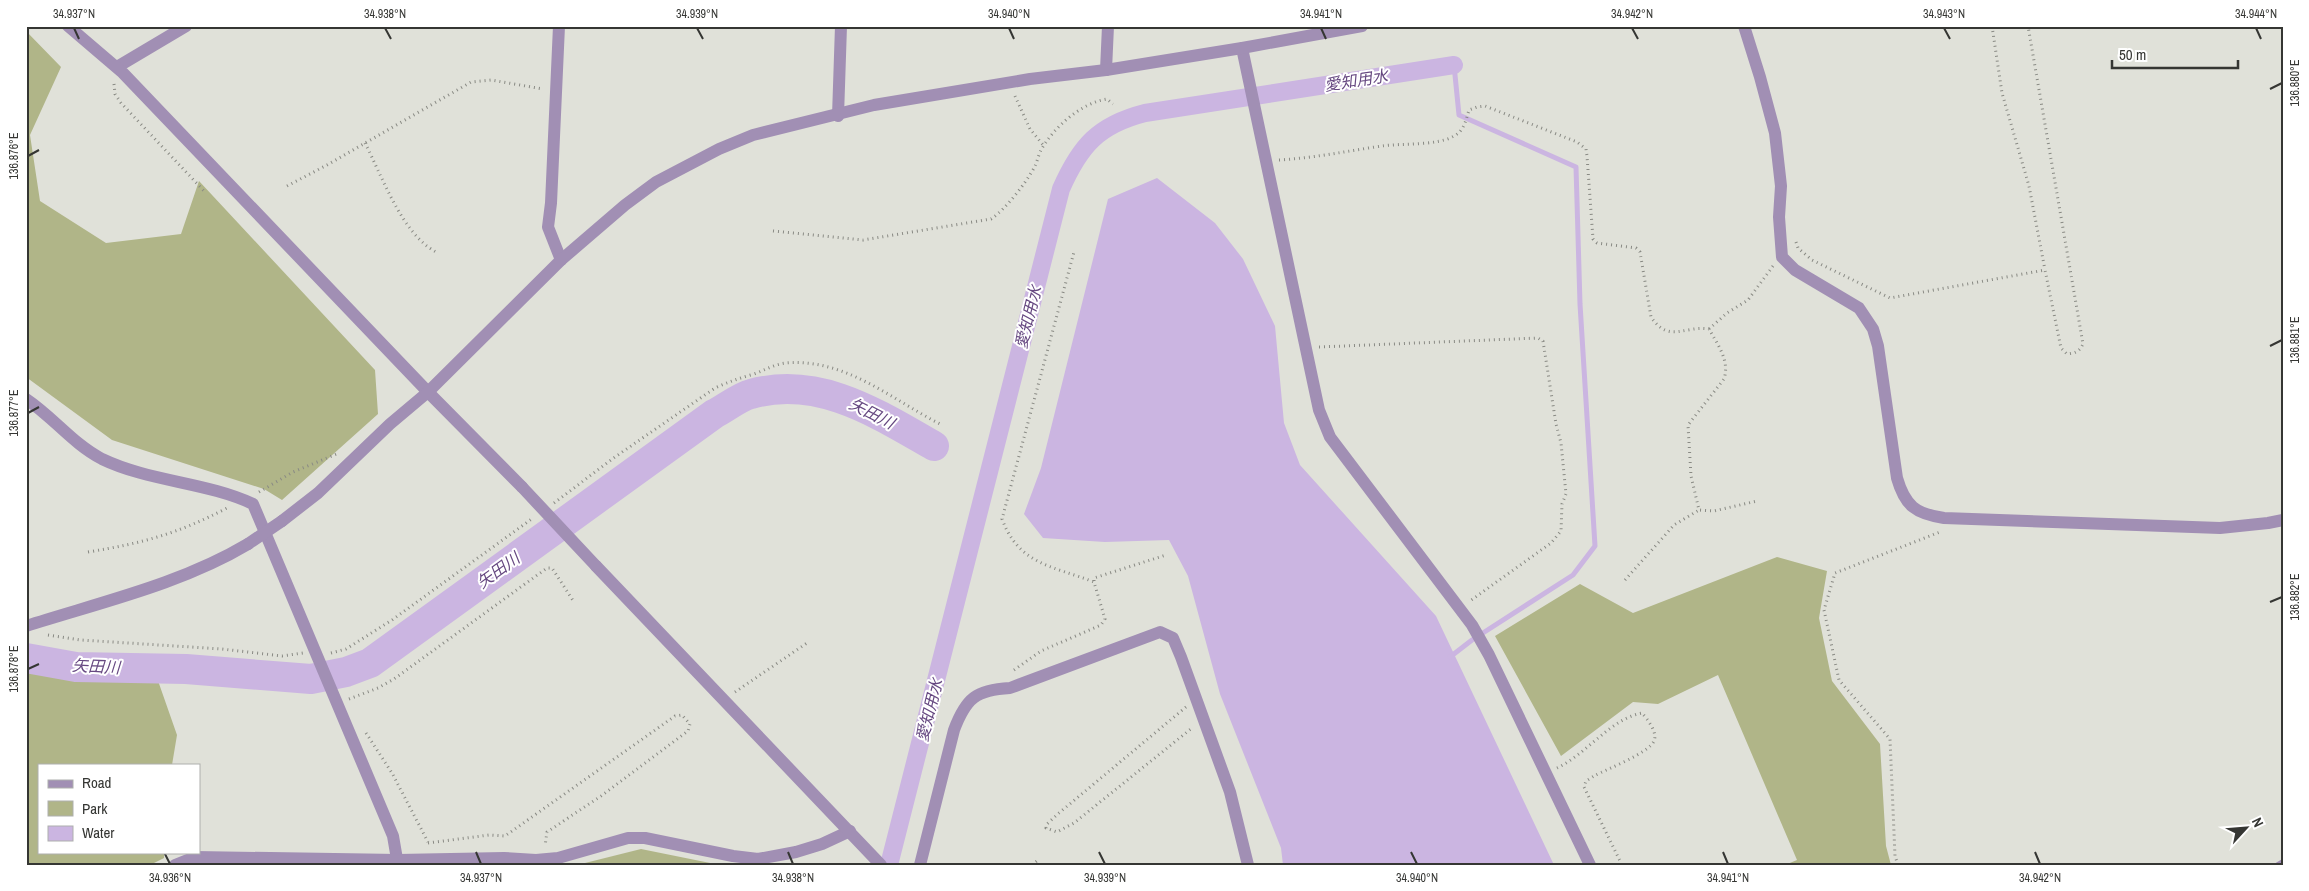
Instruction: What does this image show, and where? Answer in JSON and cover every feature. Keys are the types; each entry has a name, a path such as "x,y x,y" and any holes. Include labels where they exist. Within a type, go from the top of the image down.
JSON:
{"street":[{"path":"68,26 120,70 428,392 522,487 881,865"},
{"path":"120,70 186,26"},
{"path":"559,26 551,203 548,227 561,260"},
{"path":"838,116 841,26"},
{"path":"1106,70 1108,26"},
{"path":"26,626 173,580 212,563 248,544 282,521 318,493 390,424 428,392 561,260 625,204 656,182 688,164 753,135 874,106 1011,82 1106,70 1242,48 1362,26"},
{"path":"1744,26 1775,133 1781,186 1779,217 1782,257 1795,270 1859,308 1873,329 1878,346 1890,437 1901,492 1908,504 1929,516 1944,518 2220,528 2283,520"},
{"path":"1242,48 1319,410 1330,437 1472,625 1489,655 1590,865"},
{"path":"26,399 79,444 101,458 131,471 243,499 253,504 393,836 398,862"},
{"path":"920,865 954,730 962,710 972,698 990,689 1010,688 1160,632 1173,638 1196,698 1230,792 1248,865"},
{"path":"175,865 196,858 398,862 425,858 545,859 558,858 628,838 645,838 733,856 758,859 796,852 822,844 850,831"}],"lane":[{"path":"2278,865 2283,862"}],"path":[{"path":"1992,26 2000,85 2028,186 2061,348 2067,354 2076,353 2083,344 2028,26"},
{"path":"120,70 114,85 115,94 121,103 204,191"},
{"path":"287,186 471,82 491,80 556,91"},
{"path":"1011,82 1017,105 1030,129 1044,146"},
{"path":"773,232 863,240 992,219 1000,213 1034,169 1044,146 1057,130 1081,108 1096,100 1107,99 1113,104"},
{"path":"1266,162 1318,158 1383,146 1444,140 1456,136 1463,128 1470,110 1477,106 1486,106 1577,142 1586,149 1593,239 1597,243 1636,248 1640,252 1645,292 1651,317 1657,325 1665,330 1680,333 1702,328 1709,329 1727,313 1748,300 1772,267 1782,257"},
{"path":"365,143 407,225 430,249 436,252"},
{"path":"1795,238 1798,248 1812,260 1890,298 2045,270"},
{"path":"1074,252 1002,519 1013,542 1027,556 1094,582"},
{"path":"1698,510 1691,476 1688,425 1724,379 1727,371 1725,358 1709,329"},
{"path":"1306,348 1529,338 1538,338 1544,341 1556,424 1561,443 1566,494 1562,504 1561,531 1551,543 1472,600 1458,607"},
{"path":"552,504 615,457 715,388 732,380 785,363 806,363 844,371 881,388 916,412 940,424"},
{"path":"1625,580 1674,525 1698,510 1714,511 1757,501"},
{"path":"44,633 81,640 222,649 282,656 336,652 361,640 392,620 536,516"},
{"path":"1898,865 1890,739 1838,680 1824,610 1835,573 1942,531 1944,518"},
{"path":"990,689 1041,651 1101,625 1106,619 1094,578 1166,555"},
{"path":"350,707 348,700 352,697 378,688 394,679 547,568 552,568 574,602"},
{"path":"723,699 807,643"},
{"path":"1196,698 1059,813 1047,824 1046,828 1057,832 1074,823 1203,718"},
{"path":"1545,774 1564,765 1599,740 1614,724 1642,713 1648,720 1655,736 1654,742 1647,750 1594,776 1586,781 1584,787 1622,865"},
{"path":"428,843 488,835 505,836 512,833 675,716 682,715 690,724 688,730 601,796 547,832 545,859"},
{"path":"352,736 365,732 370,736 392,773 428,843 425,858"},
{"path":"1032,865 1038,860"}],"green space":[{"path":"26,31 61,67 30,135 40,201 106,243 181,234 199,181 375,370 378,414 282,500 264,489 112,440 26,377"},
{"path":"1777,557 1827,571 1819,618 1832,681 1880,744 1886,846 1891,865 1785,865 1797,860 1718,675 1658,704 1633,702 1561,756 1495,636 1580,584 1633,613"},
{"path":"26,666 66,675 156,675 177,735 172,764 38,764 38,854 164,854 164,858 150,865 26,865"},
{"path":"641,849 720,865 577,865"}],"water":[{"path":"1157,178 1215,223 1243,259 1275,326 1284,423 1300,465 1436,616 1554,865 1283,865 1281,848 1220,694 1188,576 1169,540 1105,542 1043,538 1024,514 1041,468 1108,199"}],"waterway":[{"path":"1450,657 1472,640 1573,575 1595,546 1580,304 1576,167 1459,115 1454,65"},
{"name":"愛知用水","path":"889,865 1061,189 1084,149 1092,139 1103,131 1115,124 1145,113 1454,65"},
{"name":"矢田川","path":"26,658 76,667 186,669 311,679 346,672 370,663 714,414 746,395 776,389 824,394 869,410 934,446"}]}
